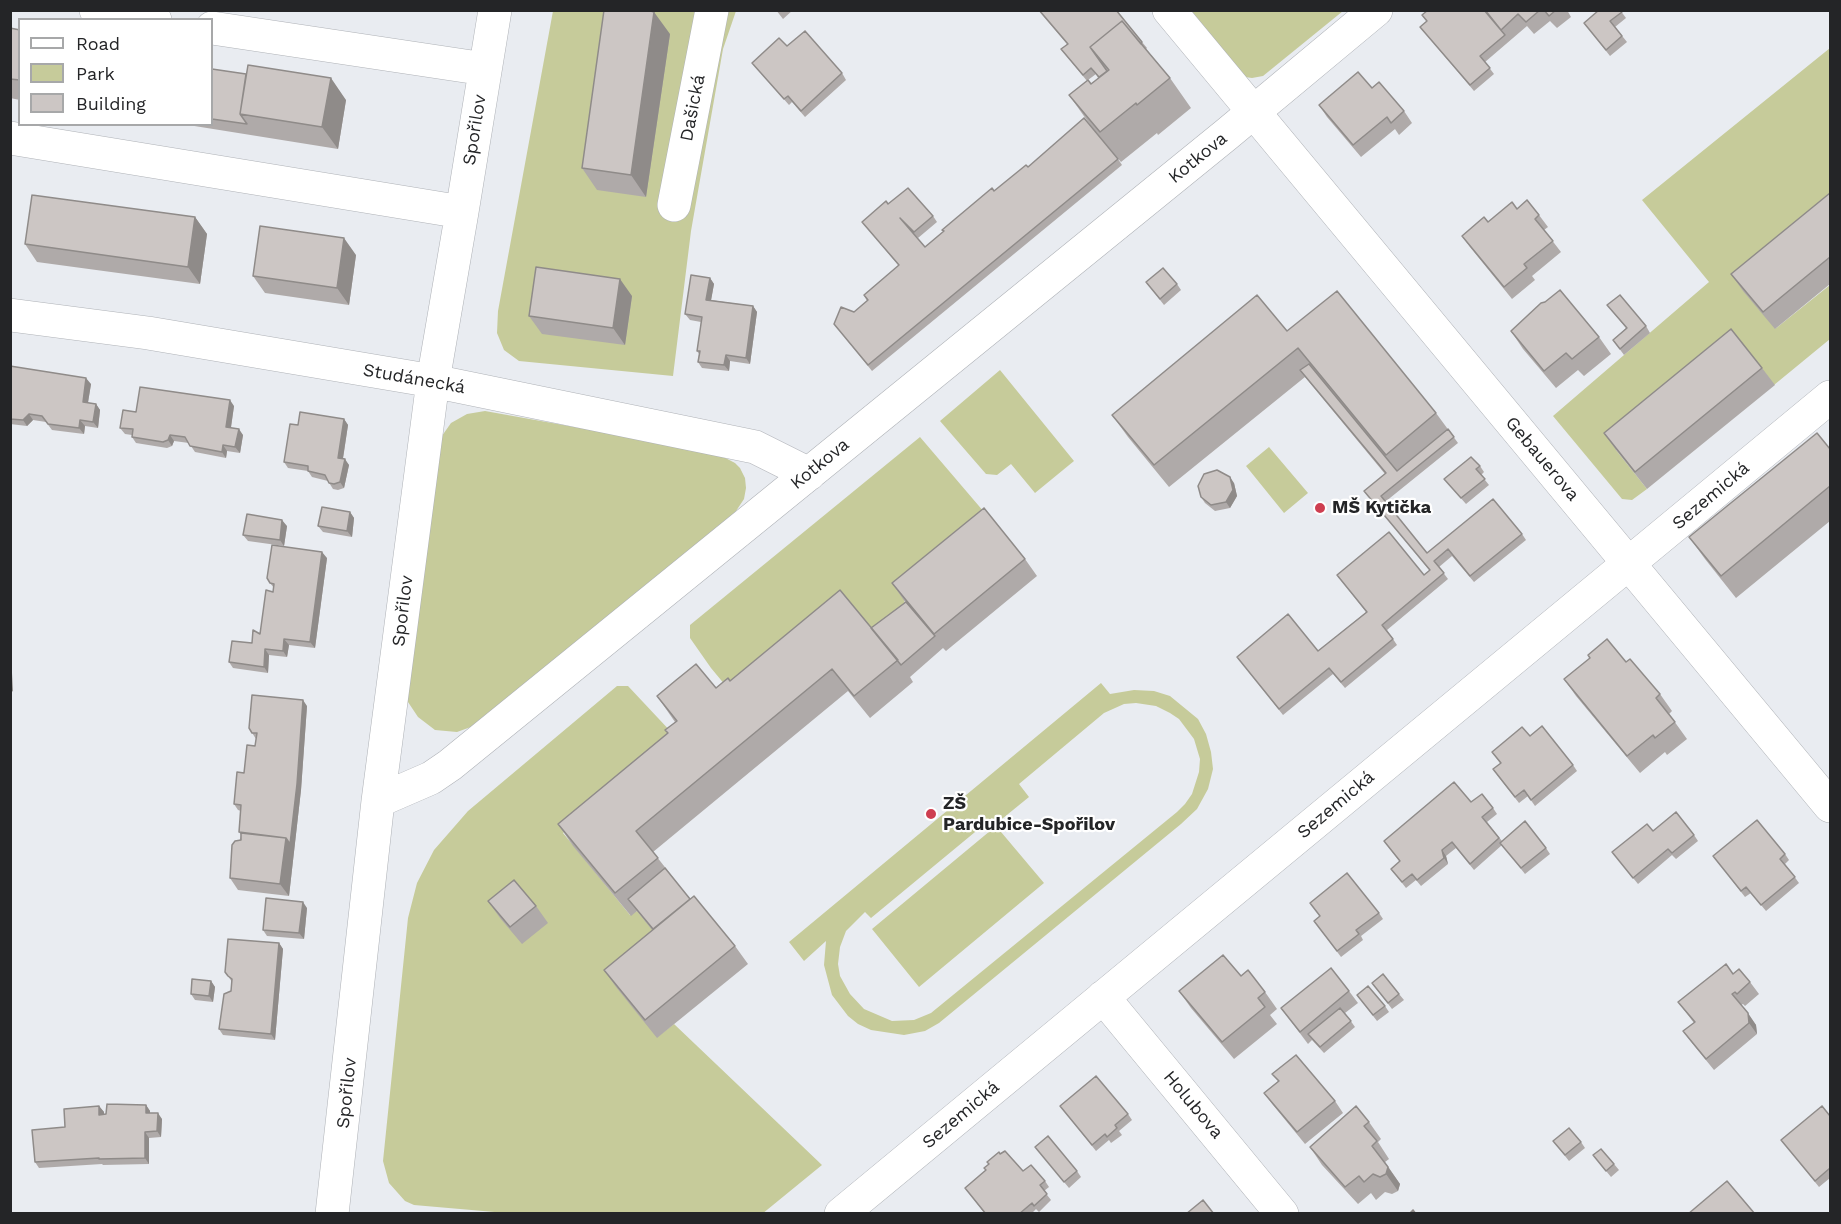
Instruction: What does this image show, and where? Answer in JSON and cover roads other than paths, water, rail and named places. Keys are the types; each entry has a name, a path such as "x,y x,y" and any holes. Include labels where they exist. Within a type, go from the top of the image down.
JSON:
{"street":[{"path":"96,10 143,18"},
{"name":"Spořilov","path":"332,1214 378,801 433,381 495,10"},
{"name":"Dašická","path":"674,205 712,10"},
{"name":"Gebauerova","path":"1168,10 1830,806"},
{"name":"Kotkova","path":"378,801 431,778 450,765 1254,112 1376,10"},
{"path":"213,28 485,69"},
{"path":"10,138 462,212"},
{"name":"Studánecká","path":"10,315 148,333 433,381 755,447 808,474"},
{"name":"Sezemická","path":"841,1214 1830,397"},
{"name":"Holubova","path":"1103,997 1282,1214"}],"place":[{"name":"MŠ Kytička","path":"1320,508"},
{"name":"ZŠ Pardubice-Spořilov","path":"931,814"}]}
